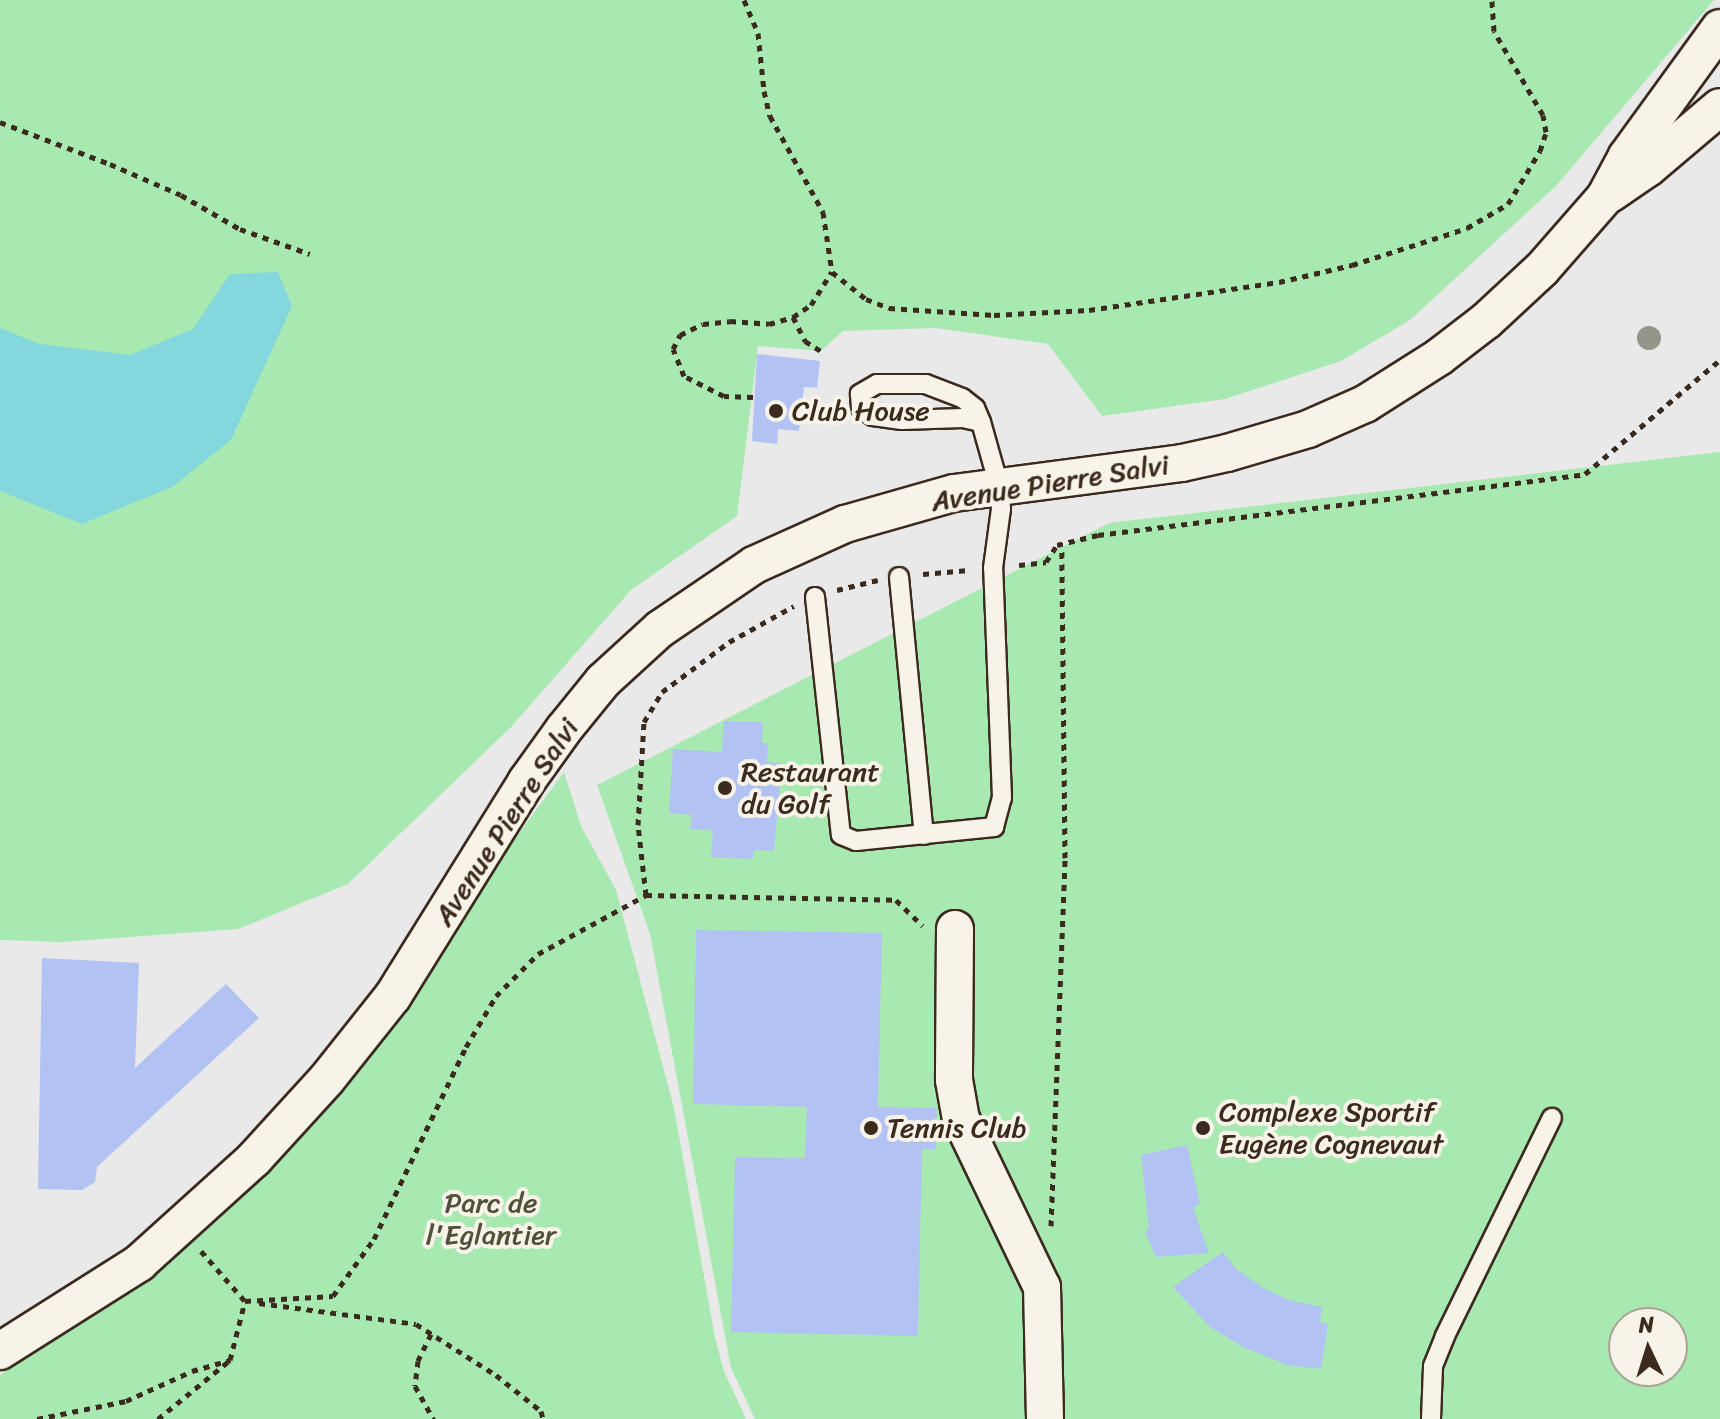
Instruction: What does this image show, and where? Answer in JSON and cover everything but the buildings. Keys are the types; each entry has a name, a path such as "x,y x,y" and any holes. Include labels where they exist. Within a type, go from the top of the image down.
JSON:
{"street":[{"name":"Avenue Pierre Salvi","path":"1605,197 1627,156 1720,28"},
{"name":"Avenue Pierre Salvi","path":"0,1351 139,1263 254,1159 327,1079 384,1008 526,782 564,729 603,681 660,629 754,565 845,524 954,493 1182,463 1267,443 1365,404 1439,357 1486,321 1542,269 1605,197 1707,118"},
{"path":"955,944 954,1080 961,1119 1042,1287 1045,1419"}],"lane":[{"path":"1671,94 1720,51"},
{"path":"1707,118 1720,90"},
{"path":"815,597 841,835 856,841 994,827 1002,798 993,568 1001,509 999,486 981,422 975,408 962,398 926,384 877,384 860,394 861,408 873,416 902,420 963,418 981,422"},
{"path":"899,577 924,835"},
{"path":"1431,1419 1433,1366 1445,1336 1552,1118"}],"path":[{"path":"744,0 754,15 770,116 823,212 832,272 811,305 793,317 769,324 730,321 703,324 680,335 673,349 684,376 724,396 753,397"},
{"path":"832,272 866,299 889,308 994,315 1089,310 1279,282 1352,265 1467,228 1508,204 1540,151 1546,132 1543,115 1494,31 1492,0"},
{"path":"0,122 181,195 240,229 310,254"},
{"path":"793,317 805,341 821,351"},
{"path":"1042,1287 1056,1172 1065,858 1062,548"},
{"path":"646,895 896,900 955,944"},
{"path":"179,1227 245,1301 416,1324 496,1375 541,1411 543,1419"},
{"path":"158,1419 230,1360 245,1301"},
{"path":"431,1334 418,1361 415,1386 433,1419"},
{"path":"37,1419 126,1401 192,1371 230,1360"}],"green space":[{"path":"0,0 1714,0 1556,186 1410,320 1341,361 1225,399 1102,416 1048,344 936,328 843,331 821,351 758,346 737,516 631,590 511,727 348,884 238,929 62,942 0,940"},
{"name":"Complexe Sportif Eugène Cognevaut","path":"1720,452 1720,1419 755,1419 731,1368 650,934 597,785 1109,523"},
{"name":"Parc de l'Eglantier","path":"564,772 581,826 616,890 674,1108 715,1338 724,1371 746,1419 0,1419 0,1375 134,1281 271,1162 371,1055 471,899"}],"water":[{"path":"278,272 292,306 231,440 172,487 82,524 0,491 0,328 40,344 130,355 193,329 230,274"}],"place":[{"name":"Club House","path":"776,411"},
{"name":"Restaurant du Golf","path":"725,788"},
{"name":"Tennis Club","path":"871,1128"},
{"name":"Complexe Sportif Eugène Cognevaut","path":"1203,1128"}]}
